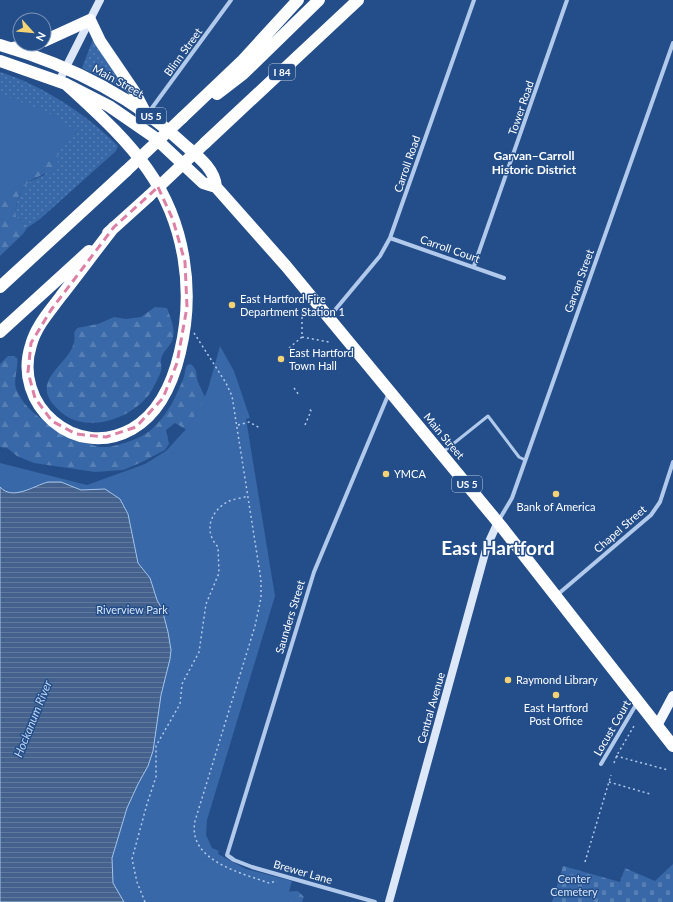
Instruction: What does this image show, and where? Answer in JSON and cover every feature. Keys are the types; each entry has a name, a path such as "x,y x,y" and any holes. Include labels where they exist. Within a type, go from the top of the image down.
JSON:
{"highway":[{"path":"243,60 290,0"},
{"path":"0,287 200,102 243,60 298,0"},
{"path":"200,102 237,80 319,0"},
{"name":"I 84","path":"0,332 358,0"},
{"path":"52,37 90,20 100,42 134,90 146,112"},
{"name":"Main Street","path":"5,46 66,68 111,90 146,112 179,138 203,161 214,176 216,188"},
{"name":"Main Street","path":"0,61 62,82 101,101 132,121 168,149 203,183 216,188 276,254 442,453 556,595 673,746"},
{"path":"62,82 120,137 153,178 164,198 178,234 188,287 186,316 181,348 173,376 163,398 150,415 132,429 111,437 91,438 64,429 42,411 30,385 28,358 31,343 41,324 114,227"}],"main road":[{"path":"658,726 673,696"}],"street":[{"path":"62,82 66,68 100,0"},
{"name":"Blinn Street","path":"146,112 232,0"},
{"name":"Carroll Road","path":"329,318 380,256 390,238 474,0"},
{"name":"Tower Road","path":"474,266 567,0"},
{"name":"Garvan Street","path":"498,522 512,498 673,44"},
{"name":"Carroll Court","path":"390,238 474,266 504,278"},
{"name":"Saunders Street","path":"227,856 314,572 390,391"},
{"name":"Chapel Street","path":"556,595 651,515 660,502 673,462"},
{"name":"Central Avenue","path":"389,902 487,546 498,522"},
{"name":"Locust Court","path":"601,764 638,701"},
{"name":"Brewer Lane","path":"227,856 242,863 375,902"}],"lane":[{"path":"442,453 488,416 519,457 525,460"}],"path":[{"path":"289,348 302,337 302,310"},
{"path":"192,332 229,388 239,424 261,583 260,603 255,626 195,821 194,830 196,839 202,849 212,859 223,866 270,883 277,881 284,876"},
{"path":"302,337 329,342"},
{"path":"294,388 299,394"},
{"path":"305,425 311,411 309,408"},
{"path":"239,424 249,422 260,428"},
{"path":"145,902 137,882 132,859 156,777 156,746 180,704 182,684 199,652 206,604 219,573 218,547 211,540 209,528 211,518 227,502 248,496"},
{"path":"614,763 616,756 634,726"},
{"path":"616,756 668,770"},
{"path":"585,862 611,775"},
{"path":"609,782 650,794"}],"highlighted area":[{"path":"158,187 173,220 185,262 187,307 177,363 163,398 136,427 106,437 76,434 52,421 35,398 28,372 31,343 51,310 114,227"}],"green space":[{"path":"93,39 125,88 124,89 82,68"},
{"path":"0,72 32,84 64,102 93,123 118,146 116,151 40,219 27,228 26,225 16,217 18,198 29,182 46,174 0,130"},
{"path":"0,94 47,112 78,132 2,202 0,201"},
{"path":"0,130 55,151 58,157 58,162 52,170 30,181 23,188 17,203 16,217 26,225 27,228 23,234 0,256"},
{"path":"155,307 167,308 173,326 173,339 161,358 161,371 152,390 145,400 124,415 98,423 73,419 62,413 50,401 47,390 49,380 54,371 69,353 74,344 74,333 77,328 98,324 114,317 126,319 141,317"},
{"name":"Riverview Park","path":"220,346 234,371 250,418 246,419 275,596 207,820 206,835 212,848 219,851 218,854 246,869 292,881 286,902 0,902 0,463 87,485 145,464 166,451 187,428 201,405 208,389"},
{"path":"8,356 17,358 15,383 17,391 34,413 59,429 94,446 101,447 114,446 128,442 142,436 152,429 171,405 184,377 187,365 191,364 195,369 198,382 208,406 170,826 281,892 298,891 304,897 302,902 146,902 187,430 175,423 166,430 169,444 165,450 123,470 95,472 34,463 17,456 7,448 0,447 0,364"},
{"name":"Center Cemetery","path":"673,864 673,902 552,902 563,866 620,882 625,868 655,881"}],"water":[{"name":"Hockanum River","path":"48,482 61,482 81,490 105,489 120,499 128,514 138,563 150,578 157,600 162,609 168,632 171,650 170,659 161,695 153,751 148,766 127,808 112,858 113,883 124,902 0,902 0,487 5,491 17,493"}],"place":[{"name":"East Hartford Fire Department Station 1","path":"232,305"},
{"name":"East Hartford Town Hall","path":"281,359"},
{"name":"YMCA","path":"386,474"},
{"name":"Bank of America","path":"556,494"},
{"name":"Raymond Library","path":"508,680"},
{"name":"East Hartford Post Office","path":"556,695"}],"district":[{"name":"Garvan–Carroll Historic District","path":"534,163"},
{"name":"East Hartford","path":"498,548"}]}
